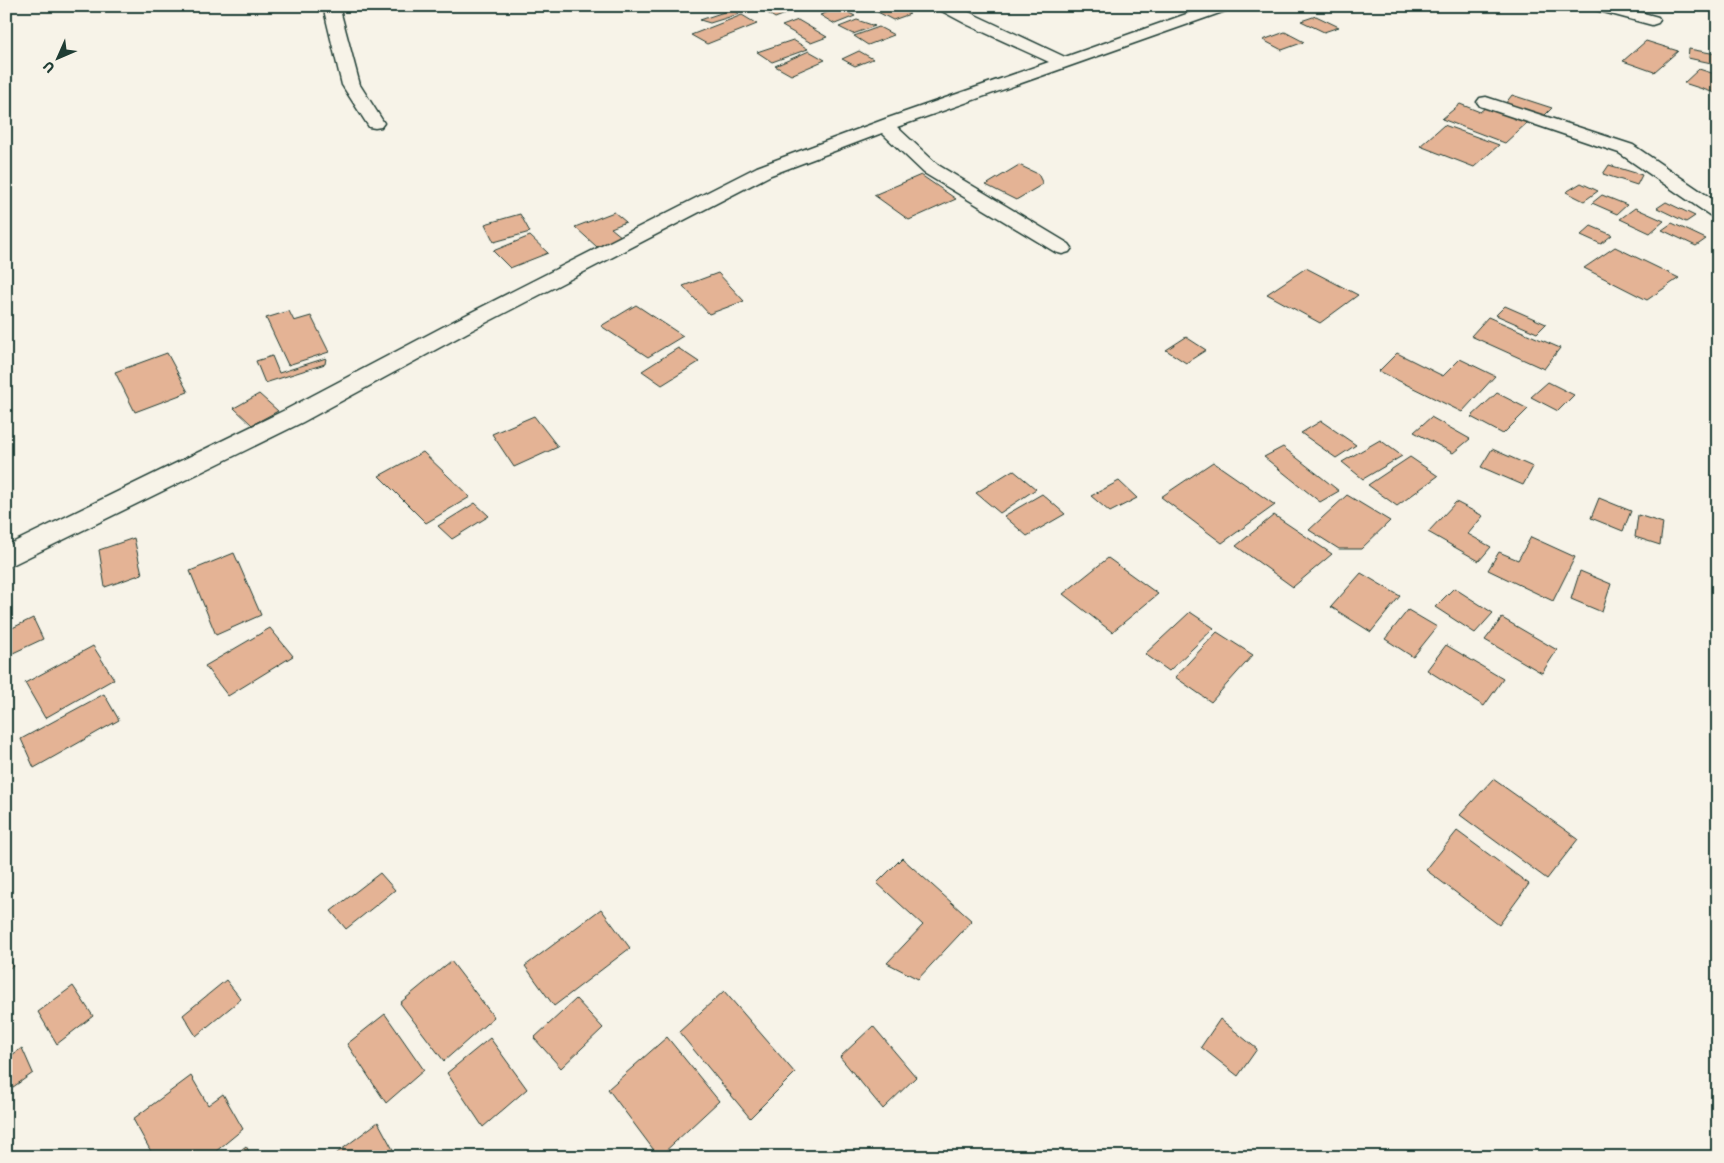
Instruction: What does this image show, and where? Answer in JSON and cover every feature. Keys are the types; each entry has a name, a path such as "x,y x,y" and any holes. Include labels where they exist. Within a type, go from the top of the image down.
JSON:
{"street":[{"path":"331,6 351,84 375,123"},
{"path":"944,6 974,22 1065,62"},
{"path":"6,558 294,416 462,326 764,171 885,126 1225,6"},
{"path":"1598,6 1652,20"},
{"path":"1486,102 1626,149 1718,212"},
{"path":"885,126 931,169 1062,248"}],"building":[{"path":"874,6 895,6 910,14 893,20 870,8"},
{"path":"778,8 788,13 775,18 766,12"},
{"path":"840,8 855,16 835,24 820,15"},
{"path":"733,9 739,14 710,23 700,20"},
{"path":"742,15 757,24 707,44 691,35"},
{"path":"1316,16 1339,27 1324,32 1301,21"},
{"path":"798,20 827,37 811,43 782,26"},
{"path":"857,20 875,26 853,34 839,27"},
{"path":"879,27 894,35 868,45 854,36"},
{"path":"1285,32 1304,42 1282,50 1263,40"},
{"path":"793,40 808,49 772,62 757,52"},
{"path":"1646,41 1678,51 1654,72 1623,61"},
{"path":"1689,49 1716,54 1716,64 1688,58"},
{"path":"809,51 825,60 791,75 775,66"},
{"path":"859,51 873,59 855,66 842,59"},
{"path":"1699,69 1718,75 1718,94 1684,83"},
{"path":"1512,95 1552,108 1544,116 1505,104"},
{"path":"1460,104 1480,112 1486,107 1528,122 1505,143 1442,119"},
{"path":"1444,125 1499,145 1474,167 1420,146"},
{"path":"1019,165 1038,174 1043,184 1016,200 986,185"},
{"path":"1609,165 1642,175 1637,185 1603,174"},
{"path":"921,175 956,199 909,220 874,195"},
{"path":"1581,183 1598,191 1584,201 1566,192"},
{"path":"1602,195 1627,205 1617,214 1592,203"},
{"path":"1666,202 1695,216 1686,222 1657,208"},
{"path":"1635,208 1664,221 1650,233 1620,219"},
{"path":"614,212 626,222 611,228 622,237 597,247 575,227"},
{"path":"520,214 530,232 494,242 485,224"},
{"path":"1672,223 1706,239 1696,246 1662,230"},
{"path":"1591,226 1612,235 1601,244 1581,235"},
{"path":"530,236 548,253 510,268 493,251"},
{"path":"1615,247 1679,278 1647,300 1584,268"},
{"path":"1306,268 1358,295 1320,323 1267,294"},
{"path":"718,273 744,301 709,314 683,286"},
{"path":"636,305 683,336 648,357 601,326"},
{"path":"1505,306 1546,324 1537,333 1496,315"},
{"path":"289,311 294,321 311,316 329,352 288,365 266,318"},
{"path":"1488,317 1560,348 1544,369 1471,336"},
{"path":"1186,337 1206,350 1186,363 1166,350"},
{"path":"678,348 699,362 662,385 642,371"},
{"path":"167,353 188,392 135,412 115,372"},
{"path":"1397,353 1443,376 1460,359 1495,376 1462,412 1379,371"},
{"path":"272,356 279,373 326,358 325,364 265,383 256,361"},
{"path":"1548,382 1574,395 1558,411 1531,397"},
{"path":"1497,393 1528,409 1503,434 1471,417"},
{"path":"259,394 278,411 252,425 234,408"},
{"path":"534,416 558,447 514,467 492,434"},
{"path":"1431,417 1470,439 1453,453 1414,432"},
{"path":"1321,421 1356,445 1336,458 1301,433"},
{"path":"1380,440 1402,456 1363,479 1342,462"},
{"path":"1283,447 1339,491 1320,502 1264,457"},
{"path":"1492,449 1533,467 1523,485 1481,467"},
{"path":"423,452 470,497 426,523 379,476"},
{"path":"1410,457 1438,476 1397,506 1368,485"},
{"path":"1213,462 1275,505 1222,543 1161,497"},
{"path":"1013,470 1036,489 1000,513 976,493"},
{"path":"1119,481 1137,498 1110,512 1091,496"},
{"path":"1042,494 1065,514 1027,536 1004,516"},
{"path":"1347,495 1390,521 1361,549 1339,549 1309,530"},
{"path":"1599,498 1631,511 1623,531 1591,518"},
{"path":"1456,502 1483,516 1468,534 1491,547 1479,561 1428,532"},
{"path":"475,503 489,516 452,539 438,526"},
{"path":"1274,515 1332,554 1293,587 1236,546"},
{"path":"1638,515 1663,523 1660,545 1635,537"},
{"path":"1531,537 1575,557 1553,601 1488,570 1499,552 1518,560"},
{"path":"134,538 142,574 105,587 99,550"},
{"path":"234,553 261,615 216,635 190,571"},
{"path":"1108,558 1158,594 1112,632 1063,594"},
{"path":"1580,571 1611,584 1602,612 1571,599"},
{"path":"1361,573 1400,596 1371,632 1331,607"},
{"path":"1454,588 1493,613 1475,633 1435,607"},
{"path":"1408,610 1437,627 1413,657 1385,639"},
{"path":"1190,612 1214,628 1169,671 1145,654"},
{"path":"33,618 43,639 13,653 6,637 6,631"},
{"path":"1502,618 1557,650 1542,673 1485,640"},
{"path":"270,628 293,656 228,696 205,666"},
{"path":"1217,632 1253,655 1211,702 1175,677"},
{"path":"1446,645 1503,679 1484,706 1427,670"},
{"path":"93,646 114,679 45,718 25,683"},
{"path":"104,694 119,720 34,768 21,739"},
{"path":"1493,779 1578,839 1547,879 1460,815"},
{"path":"1457,831 1529,884 1499,925 1426,870"},
{"path":"902,858 972,921 918,979 887,963 923,925 877,883"},
{"path":"380,873 395,890 346,929 331,911"},
{"path":"601,909 630,948 554,1006 525,966"},
{"path":"6,949 13,966 6,970"},
{"path":"451,961 494,1017 444,1061 400,1003"},
{"path":"226,980 241,999 196,1036 183,1015"},
{"path":"73,986 93,1016 57,1044 38,1012"},
{"path":"724,991 795,1073 750,1118 679,1032"},
{"path":"576,999 603,1028 561,1068 534,1038"},
{"path":"385,1014 424,1070 386,1103 347,1044"},
{"path":"1220,1019 1257,1049 1238,1076 1201,1047"},
{"path":"873,1026 916,1077 883,1109 840,1057"},
{"path":"667,1037 719,1101 659,1157 608,1089"},
{"path":"490,1038 527,1089 483,1127 447,1073"},
{"path":"22,1048 33,1073 6,1092 6,1059"},
{"path":"191,1076 208,1105 223,1094 243,1129 209,1157 154,1157 133,1119"},
{"path":"378,1122 397,1157 333,1156"},
{"path":"246,1146 252,1157 232,1157"}]}
